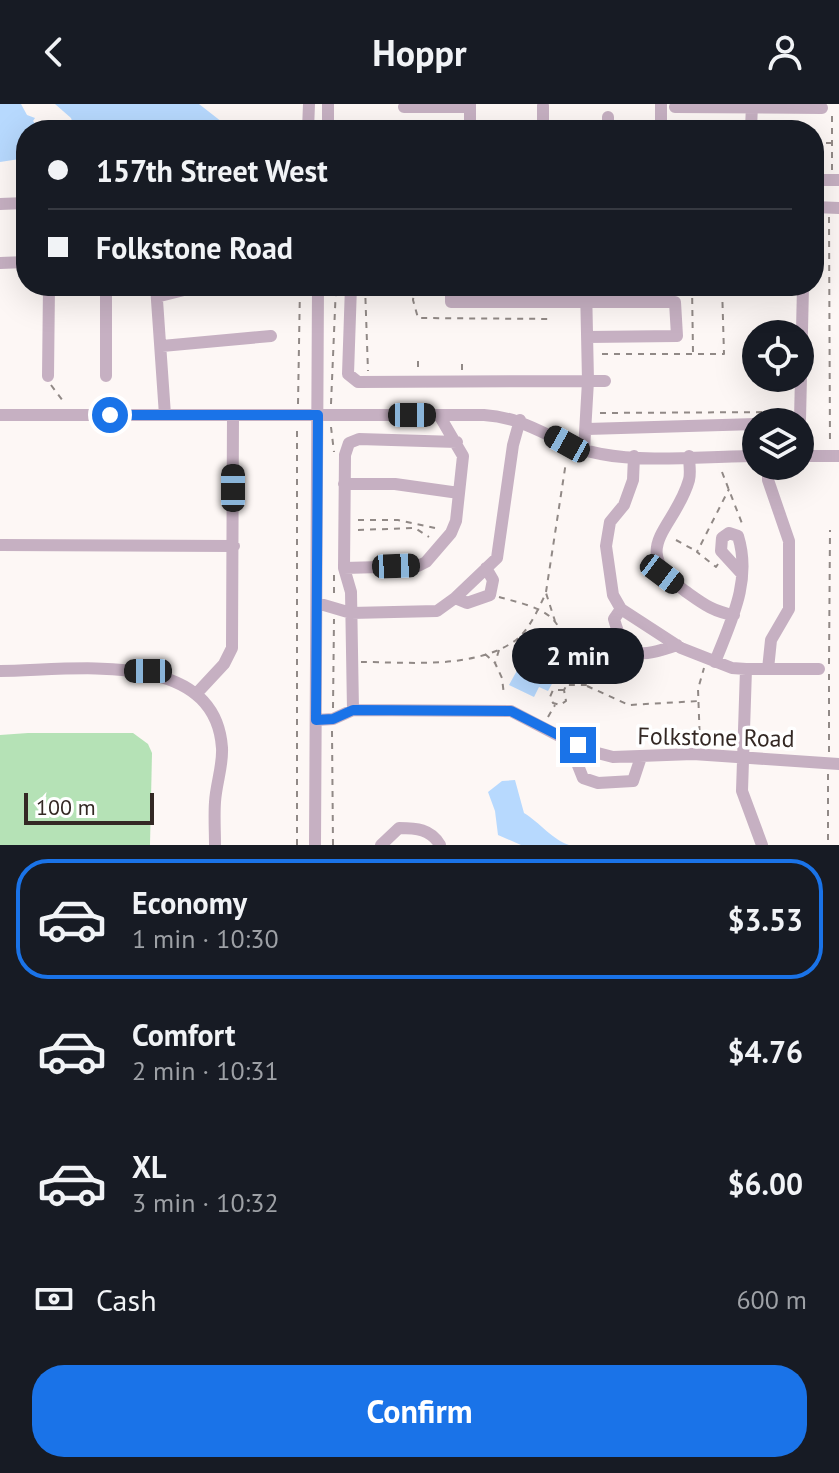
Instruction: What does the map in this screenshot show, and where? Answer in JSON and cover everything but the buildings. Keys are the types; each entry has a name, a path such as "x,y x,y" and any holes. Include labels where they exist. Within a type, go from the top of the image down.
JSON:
{"street":[{"path":"404,107 470,106"},
{"path":"543,106 543,120"},
{"path":"675,107 827,106"},
{"path":"48,376 49,296"},
{"path":"106,296 106,376"},
{"path":"158,296 165,415"},
{"path":"315,845 318,296"},
{"path":"351,296 348,374 358,382 605,381"},
{"path":"451,296 451,302 675,302 677,336 587,337"},
{"path":"584,450 588,381 586,296"},
{"path":"800,408 803,296"},
{"path":"162,346 271,336"},
{"path":"0,415 484,415 520,420 584,450 634,456 742,456"},
{"path":"197,693 224,664 232,648 233,415"},
{"path":"344,568 418,566 426,562 451,533 463,456 439,415"},
{"path":"317,603 351,613 437,611 455,598 497,558 513,445 520,420"},
{"path":"587,429 742,424"},
{"path":"353,710 351,592 344,568 345,455 349,443 359,439 457,442"},
{"path":"634,456 633,480 624,505 610,522 606,546 613,595 621,609 677,645 711,660 746,669 819,669"},
{"path":"689,456 689,480 658,543 656,556 662,574 714,612 734,615"},
{"path":"814,456 835,456"},
{"path":"768,480 789,541 789,609 771,640 768,669"},
{"path":"344,484 395,484 459,493"},
{"path":"0,545 234,546"},
{"path":"455,598 467,603 490,595 493,580 486,568"},
{"path":"711,660 742,594 742,574"},
{"path":"621,609 614,619 620,643 632,653 653,653 677,645"},
{"path":"746,669 742,791 762,845"},
{"path":"0,671 148,671 175,678 197,693 214,717 222,745 215,800 215,845"},
{"name":"Folkstone Road","path":"316,720 333,719 353,710 511,711 578,745 613,757 693,754 834,763"},
{"path":"578,745 577,763 583,778 598,783 633,781 641,757"},
{"path":"381,845 399,828 417,828 435,836 440,845"}],"path":[{"path":"827,106 835,180"},
{"path":"824,143 832,143"},
{"path":"834,207 835,456"},
{"path":"297,845 300,296"},
{"path":"365,296 365,371 378,371"},
{"path":"414,296 418,326"},
{"path":"692,296 693,354"},
{"path":"418,318 552,319"},
{"path":"534,319 535,326"},
{"path":"418,361 418,371"},
{"path":"462,361 462,370"},
{"path":"48,376 45,378 63,401"},
{"path":"600,413 742,416"},
{"path":"352,662 450,661 499,649 520,636 546,593 566,462"},
{"path":"722,472 745,530"},
{"path":"697,552 729,489"},
{"path":"358,520 398,520 435,528"},
{"path":"358,530 415,528 429,537"},
{"path":"828,845 834,763 830,530"},
{"path":"676,540 716,567 719,563"},
{"path":"546,593 575,670 586,685"},
{"path":"490,595 538,609 555,621"},
{"path":"495,663 499,649"},
{"path":"485,654 495,663 502,678 504,695"},
{"path":"700,747 698,689 711,660"},
{"path":"564,690 553,690 550,697 553,703 560,705 566,701 564,690 575,670"},
{"path":"567,685 586,685 629,705 699,701"}],"green space":[{"path":"133,733 148,744 152,753 150,845 0,845 0,735"}],"water":[{"path":"0,104 21,104 27,115 35,118 16,120 16,160 0,162"},
{"path":"55,104 199,104 219,120 72,120"},
{"path":"520,665 553,682 548,691 539,687 534,697 509,685"},
{"path":"515,780 524,813 569,845 521,845 498,835 495,811 488,792 502,781"}],"route":[{"path":"110,415 318,415 316,720 333,719 353,710 511,711 578,745"}]}
